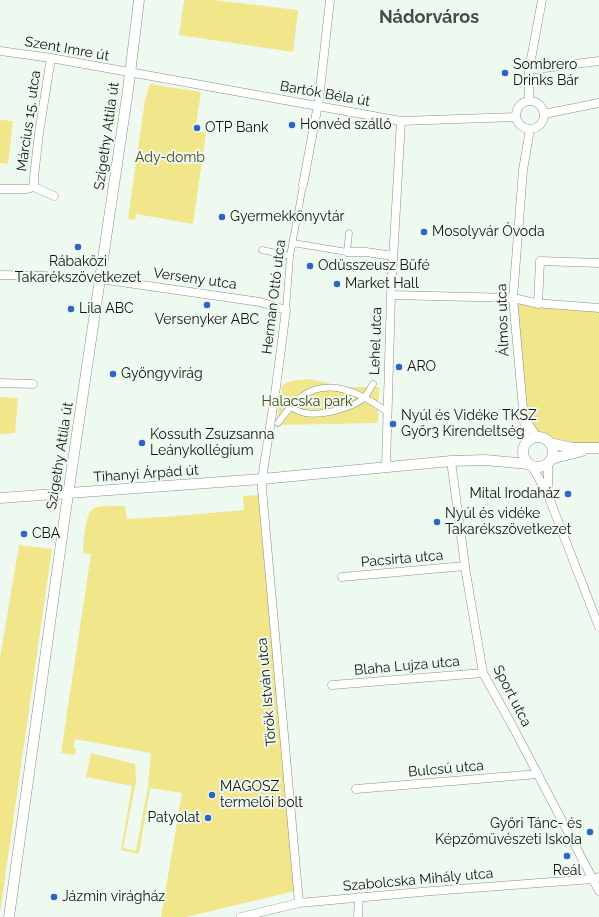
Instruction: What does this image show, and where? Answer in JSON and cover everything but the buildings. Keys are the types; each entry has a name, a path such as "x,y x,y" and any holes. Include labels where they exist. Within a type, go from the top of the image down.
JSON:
{"street":[{"name":"Szigethy Attila út","path":"9,917 139,0"},
{"name":"Herman Ottó utca","path":"262,479 286,310 290,256 317,107 330,0"},
{"path":"529,101 529,70 542,0"},
{"name":"Szent Imre út","path":"0,51 51,58 130,72"},
{"name":"Március 15. utca","path":"34,187 39,133 51,58"},
{"path":"529,70 599,61"},
{"name":"Bartók Béla út","path":"130,72 401,121 516,117"},
{"path":"529,101 539,105 544,114 541,123 530,129 522,127 516,117 519,106 529,101"},
{"path":"544,114 599,103"},
{"name":"Lehel utca","path":"386,466 386,411 391,295 401,121"},
{"name":"Álmos utca","path":"524,446 523,414 513,298 523,170 530,129"},
{"name":"Március 15. utca","path":"0,189 27,189 34,187 54,196"},
{"path":"347,252 349,233"},
{"path":"293,243 347,252 366,252 393,256"},
{"path":"262,250 290,256"},
{"path":"538,304 540,261 599,263"},
{"path":"0,276 46,276"},
{"name":"Verseny utca","path":"100,279 260,302 286,310"},
{"path":"391,295 513,298 538,304 599,308"},
{"path":"0,383 33,384"},
{"path":"280,401 290,407 306,413 321,413 338,410 354,404 364,397 373,384"},
{"path":"278,423 290,407 300,398 322,387 348,390 364,397 386,411"},
{"name":"Álmos utca","path":"523,414 537,437"},
{"name":"Tihanyi Árpád út","path":"485,460 514,454 533,438 537,437 544,438 550,443 572,448 597,449"},
{"path":"548,495 549,461 552,451 550,443"},
{"path":"524,446 524,458 530,465 548,495 599,627"},
{"name":"Tihanyi Árpád út","path":"0,498 262,479 451,461 485,460 540,467 549,461 597,449"},
{"name":"Sport utca","path":"451,461 465,566 483,673 596,878 599,890"},
{"name":"Török István utca","path":"262,479 299,904"},
{"name":"Pacsirta utca","path":"342,577 465,566"},
{"name":"Blaha Lujza utca","path":"332,685 483,673"},
{"name":"Bulcsú utca","path":"356,789 538,774"},
{"name":"Szabolcska Mihály utca","path":"241,917 299,904 359,897 596,878"},
{"path":"358,917 359,897"}],"green space":[{"path":"184,0 213,0 298,10 293,52 179,35"},
{"name":"Ady-domb","path":"150,84 201,92 195,131 206,133 193,224 136,214 135,220 128,219 145,100"},
{"path":"0,120 13,121 8,164 0,163"},
{"path":"513,298 599,308 599,448 550,443 544,438 537,437 529,426"},
{"name":"Halacska park","path":"309,379 346,387 379,387 378,423 276,425 282,386 291,381"},
{"path":"0,397 18,398 15,433 0,434"},
{"path":"258,495 295,891 186,917 161,917 182,793 150,788 139,854 121,850 132,786 86,777 91,753 135,764 136,782 123,848 136,851 148,786 151,753 75,739 73,747 76,748 75,755 61,753 91,554 83,553 84,534 87,520 89,513 93,509 104,506 125,506 127,519 244,510 243,496"},
{"path":"19,545 52,549 0,913 0,658"}],"place":[{"name":"Sombrero Drinks Bár","path":"505,73"},
{"name":"Honvéd szálló","path":"292,125"},
{"name":"OTP Bank","path":"197,128"},
{"name":"Gyermekkönyvtár","path":"222,217"},
{"name":"Mosolyvár Óvoda","path":"424,232"},
{"name":"Rábaközi Takarékszövetkezet","path":"78,247"},
{"name":"Odüsszeusz Büfé","path":"310,266"},
{"name":"Market Hall","path":"337,284"},
{"name":"Versenyker ABC","path":"207,305"},
{"name":"Lila ABC","path":"71,309"},
{"name":"ARO","path":"399,367"},
{"name":"Gyöngyvirág","path":"113,374"},
{"name":"Nyúl és Vidéke TKSZ Győr3 Kirendeltség","path":"393,424"},
{"name":"Kossuth Zsuzsanna Leánykollégium","path":"142,443"},
{"name":"Mital Irodaház","path":"568,494"},
{"name":"Nyúl és vidéke Takarékszövetkezet","path":"437,522"},
{"name":"CBA","path":"24,534"},
{"name":"MAGOSZ termelői bolt","path":"212,795"},
{"name":"Patyolat","path":"208,818"},
{"name":"Győri Tánc- és Képzőművészeti Iskola","path":"590,832"},
{"name":"Reál","path":"567,856"},
{"name":"Jázmin virágház","path":"54,897"}],"district":[{"name":"Nádorváros","path":"429,18"}]}
